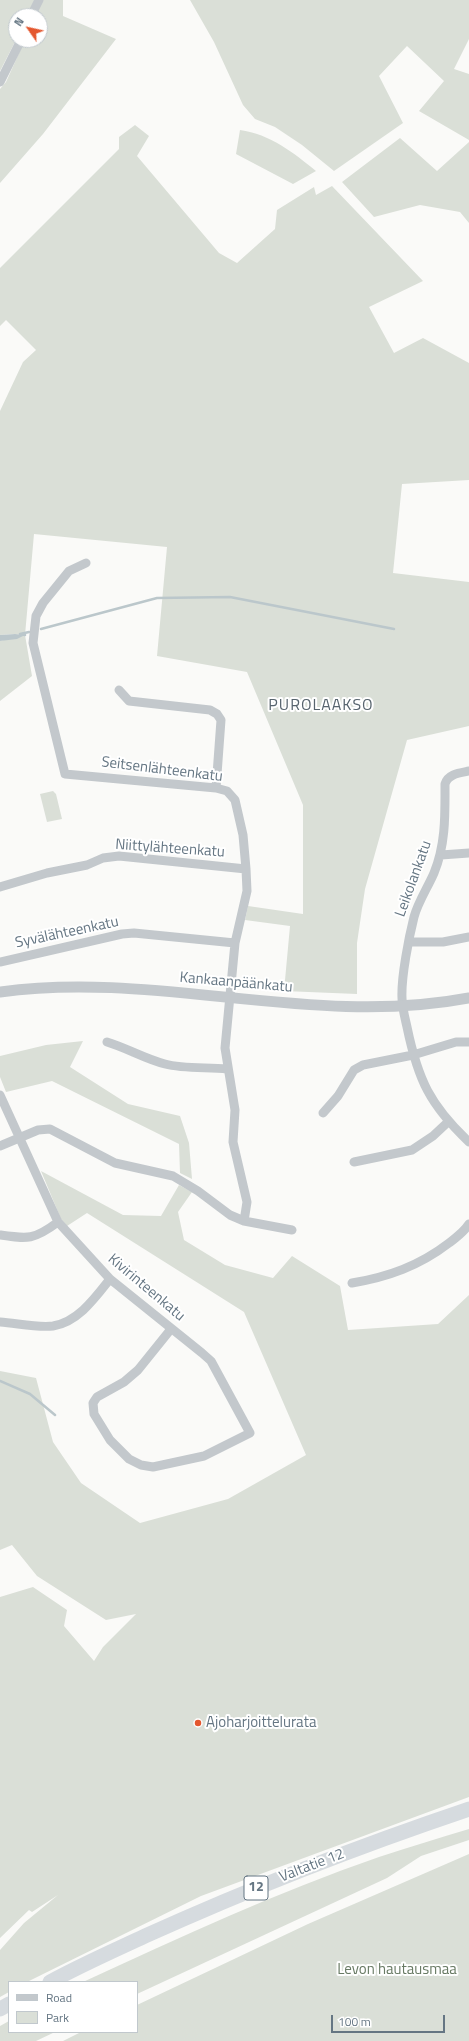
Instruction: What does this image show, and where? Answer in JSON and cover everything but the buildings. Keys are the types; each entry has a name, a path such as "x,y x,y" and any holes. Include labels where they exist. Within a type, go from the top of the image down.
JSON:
{"highway":[{"name":"Valtatie 12","path":"52,1981 206,1908 276,1879 469,1809"}],"street":[{"path":"0,82 17,48"},
{"name":"Seitsenlähteenkatu","path":"86,563 69,570 44,603 36,616 33,643 65,774 216,788 227,791 235,800 243,835 247,891 235,943 225,1048 227,1069 235,1110 233,1142 247,1202 244,1221"},
{"path":"119,690 129,701 210,710 217,714 221,720 216,788"},
{"name":"Leikolankatu","path":"469,771 446,778 444,784 444,833 441,854 435,872 414,916 402,998 413,1055 434,1103 448,1122 469,1142"},
{"path":"441,854 469,853"},
{"name":"Niittylähteenkatu","path":"0,887 47,873 88,865 103,858 119,856 246,869"},
{"name":"Syvälähteenkatu","path":"0,962 122,934 134,933 235,943"},
{"path":"410,942 443,942 469,938"},
{"name":"Kankaanpäänkatu","path":"0,992 44,988 112,987 356,1008 404,1007 469,998"},
{"path":"107,1042 124,1047 167,1065 227,1069"},
{"path":"323,1113 338,1096 354,1070 363,1064 413,1055 456,1042 469,1042"},
{"name":"Kivirinteenkatu","path":"0,1096 58,1222 110,1279 171,1329 210,1361 250,1433 204,1456 153,1467 141,1465 129,1459 110,1440 97,1422 94,1414 93,1403 97,1397 124,1382 138,1370 171,1329"},
{"path":"354,1162 412,1150 433,1136 448,1122"},
{"path":"0,1146 38,1130 54,1130 115,1163 173,1176 198,1191 230,1215 244,1221 292,1230"},
{"path":"0,1235 22,1238 34,1237 58,1222"},
{"path":"352,1283 374,1279 402,1271 434,1254 466,1230 469,1224"},
{"path":"0,1322 53,1326 72,1319 84,1310 110,1279"}],"green space":[{"path":"0,0 35,0 31,8 8,8 8,48 12,48 0,71"},
{"path":"43,0 63,0 63,16 116,39 43,134 0,183 0,89 6,82 21,48 48,48 48,8 39,8"},
{"path":"190,0 469,0 469,39 454,69 469,74 469,140 419,111 444,81 407,46 379,76 403,123 334,171 302,145 275,127 255,119 243,105 214,42"},
{"path":"135,125 149,136 137,156 219,253 237,263 275,229 277,210 314,187 316,195 332,186 423,281 369,307 394,353 423,338 469,363 469,480 402,484 393,573 469,582 469,726 407,740 365,889 357,943 357,994 284,991 290,926 245,920 248,906 303,914 303,805 247,672 157,656 167,547 34,534 25,635 32,676 0,701 0,641 24,635 0,635 0,411 23,362 36,350 6,320 0,326 0,268 119,149 119,137"},
{"path":"240,130 251,132 281,145 316,171 293,184 236,154"},
{"path":"400,138 437,171 469,142 469,223 460,212 420,205 374,217 342,182"},
{"path":"53,791 56,794 62,819 47,822 40,794"},
{"path":"83,1041 70,1067 128,1104 180,1116 189,1143 192,1179 180,1173 179,1144 52,1081 6,1092 0,1077 0,1056 46,1045"},
{"path":"41,1171 123,1215 161,1216 179,1185 192,1192 178,1212 184,1240 225,1265 273,1278 292,1256 340,1286 348,1330 438,1324 469,1295 469,1797 201,1896 29,1981 8,1981 8,1993 0,1997 0,1950 24,1923 58,1895 32,1912 29,1910 0,1938 0,1597 33,1587 67,1610 64,1626 94,1661 103,1647 136,1614 106,1620 37,1576 12,1545 0,1550 0,1371 36,1378 53,1442 81,1483 140,1523 228,1499 306,1455 244,1312 87,1213 67,1226 61,1219"},
{"path":"469,1829 469,1840 421,1856 387,1878 138,1994 138,1981 85,1981 267,1900 341,1871 413,1846"},
{"name":"Levon hautausmaa","path":"469,1854 469,2041 63,2041 79,2033 138,2033 138,2005 308,1924"},
{"path":"8,2022 8,2033 53,2033 36,2041 0,2041 0,2026"}],"shaded area":[{"path":"0,635 25,635 17,639 0,641"}],"waterway":[{"path":"41,629 157,598 230,597 394,629"},
{"path":"25,635 20,634 29,632"},
{"path":"0,1381 30,1394 55,1415"}],"place":[{"name":"Ajoharjoittelurata","path":"198,1723"}],"district":[{"name":"PUROLAAKSO","path":"321,706"}]}
